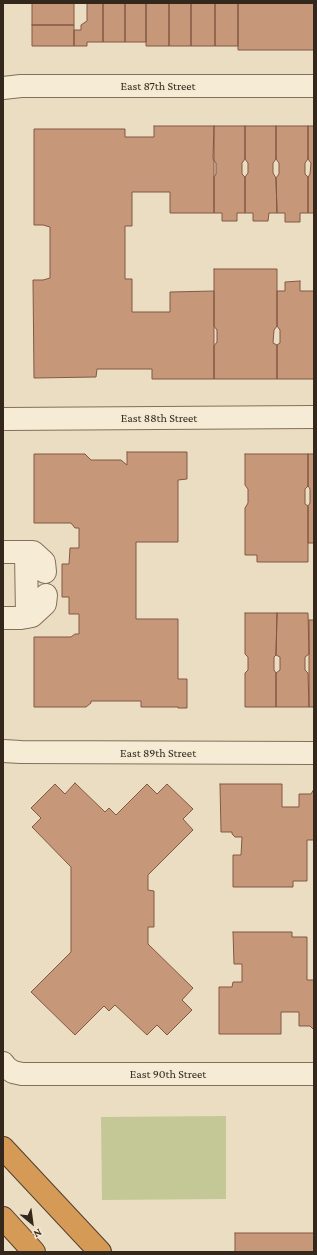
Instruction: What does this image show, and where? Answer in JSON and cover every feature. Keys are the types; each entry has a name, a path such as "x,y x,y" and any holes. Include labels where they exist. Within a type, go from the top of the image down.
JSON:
{"highway":[{"path":"3,1148 100,1252"},
{"path":"3,1218 34,1252"}],"street":[{"name":"East 87th Street","path":"3,88 21,86 314,86"},
{"name":"East 88th Street","path":"3,419 314,417"},
{"path":"3,552 33,552 44,562 45,572"},
{"path":"26,552 27,617"},
{"path":"3,618 32,616 45,604 46,595"},
{"name":"East 89th Street","path":"3,751 314,753"},
{"name":"East 90th Street","path":"3,1063 6,1068 13,1072 22,1074 314,1074"}],"green space":[{"path":"226,1116 226,1199 102,1200 101,1117"}],"building":[{"path":"32,3 74,3 74,25 32,25"},
{"path":"87,3 103,3 103,42 87,42 87,46 74,46 74,30 81,30 81,25 87,21"},
{"path":"103,3 125,3 125,42 103,42"},
{"path":"125,3 146,3 146,42 125,42"},
{"path":"146,3 169,3 169,46 146,46"},
{"path":"169,3 191,3 191,46 169,46"},
{"path":"191,3 215,3 215,46 191,46"},
{"path":"215,3 238,3 238,46 215,46"},
{"path":"238,3 314,3 314,50 238,50"},
{"path":"32,25 74,25 74,46 32,46"},
{"path":"154,126 214,126 214,213 170,213 170,192 132,192 132,226 125,226 125,279 132,279 132,312 170,312 170,292 214,291 214,379 152,379 152,369 97,369 96,377 34,378 33,280 50,278 50,227 34,225 34,129 125,129 125,137 154,137"},
{"path":"214,126 245,126 245,159 242,163 242,174 245,177 245,213 237,213 237,221 222,221 222,213 214,213 214,177 216,174 216,163 213,159"},
{"path":"245,126 276,126 276,159 273,163 273,173 276,178 277,213 269,213 268,221 253,221 253,213 245,213 245,177 248,173 248,163 245,159"},
{"path":"276,126 308,126 308,159 305,163 305,174 308,177 308,213 300,213 300,222 285,222 285,213 277,213 276,178 279,174 279,163 276,159"},
{"path":"308,126 314,126 314,213 308,213 308,177 310,174 311,163 308,159"},
{"path":"214,269 277,269 277,326 274,330 273,343 277,345 277,379 214,379 214,346 217,342 217,330 214,326"},
{"path":"300,281 300,291 314,291 314,379 277,379 277,345 280,343 280,330 277,326 277,291 285,291 285,282"},
{"path":"127,452 187,452 187,479 178,480 178,542 136,542 136,619 178,619 178,679 187,679 187,708 141,707 141,701 91,701 91,703 86,707 34,707 34,637 71,637 75,634 79,634 79,614 69,614 69,597 62,597 62,564 69,564 70,548 79,548 79,528 75,528 71,523 34,523 34,454 85,454 91,460 121,460 127,465"},
{"path":"245,454 308,454 308,486 305,489 305,504 308,506 308,562 257,562 257,555 245,555 245,508 248,503 248,489 245,485"},
{"path":"308,454 314,454 314,543 308,543 308,506 310,503 310,489 308,486"},
{"path":"245,613 277,613 276,655 274,657 274,670 276,673 276,707 245,707 245,673 248,670 248,657 245,654"},
{"path":"277,613 308,613 309,654 305,657 305,670 308,673 309,707 276,707 276,673 280,670 280,657 276,655"},
{"path":"309,620 314,620 314,707 309,707"},
{"path":"75,783 105,812 109,808 116,815 147,784 157,794 167,784 193,809 183,819 193,830 148,875 148,890 154,891 154,927 148,927 148,944 193,988 182,1000 192,1010 167,1035 157,1025 147,1035 115,1005 109,1011 104,1006 75,1035 31,992 71,952 71,867 32,827 41,818 31,808 55,784 65,794"},
{"path":"220,784 282,784 282,807 299,807 299,794 311,794 314,789 314,840 307,840 307,881 293,881 293,887 233,887 233,855 241,855 242,837 235,837 232,832 221,832"},
{"path":"233,932 292,932 292,937 307,937 307,980 314,980 314,1030 310,1026 299,1026 299,1012 281,1012 281,1034 219,1034 219,987 232,987 233,982 242,982 242,964 234,964"},
{"path":"235,1233 314,1233 314,1252 235,1252"}]}
